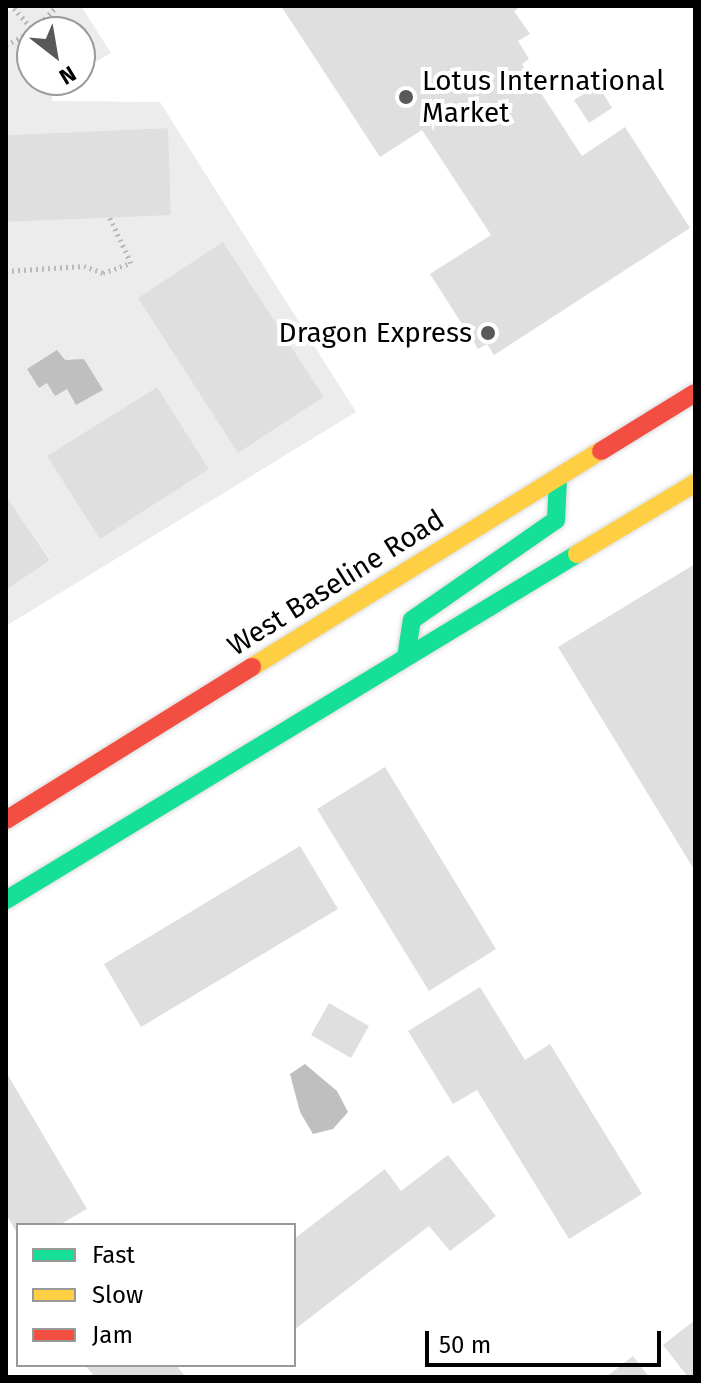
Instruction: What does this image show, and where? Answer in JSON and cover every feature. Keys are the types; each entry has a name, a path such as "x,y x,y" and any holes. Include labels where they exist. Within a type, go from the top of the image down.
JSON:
{"main road":[{"name":"West Baseline Road","path":"6,820 695,393"},
{"path":"406,657 412,620 556,520 562,500 558,478"},
{"path":"6,900 695,483"}],"path":[{"path":"6,271 84,266 103,273 131,263 110,218"}],"shaded area":[{"path":"16,6 81,6 87,16 16,16 16,96 52,96 52,101 160,102 356,412 6,626 6,590 50,559 6,496 6,222 171,214 167,128 6,135 6,13","holes":["223,243 324,397 239,452","76,354 39,387 27,368 68,360","157,387 209,469 100,538 48,456"]},
{"path":"96,30 111,53 96,62"},
{"path":"57,350 65,360 84,359 103,390 76,405 67,389 55,396 47,383 39,388 27,369"},
{"path":"305,1064 337,1091 348,1112 333,1129 313,1134 300,1112 290,1074"}],"building":[{"path":"281,6 521,6 514,11 530,34 518,41 529,59 522,64 582,156 625,127 690,228 494,355 487,344 478,349 430,274 491,235 422,130 380,157"},
{"path":"598,85 612,108 589,123 574,100"},
{"path":"168,128 171,215 6,222 6,135"},
{"path":"223,242 324,397 238,453 138,298"},
{"path":"157,387 209,469 100,539 47,456"},
{"path":"6,496 50,560 6,590"},
{"path":"695,564 695,871 558,647"},
{"path":"385,767 496,949 429,991 317,809"},
{"path":"300,846 338,909 141,1027 104,964"},
{"path":"480,987 525,1060 550,1044 642,1194 569,1239 477,1090 453,1104 408,1031"},
{"path":"329,1003 369,1026 351,1058 311,1035"},
{"path":"6,1072 87,1209 62,1223 16,1223 16,1232 6,1214"},
{"path":"448,1155 496,1216 450,1251 429,1226 296,1328 296,1237 385,1169 401,1191"},
{"path":"695,1320 695,1377 688,1377 663,1345"},
{"path":"633,1356 649,1377 606,1377"},
{"path":"87,1367 178,1367 186,1377 95,1377"}],"traffic: fast":[{"path":"406,657 412,620 556,520 558,478"},
{"path":"6,900 577,554"}],"traffic: slow":[{"path":"252,667 601,451"},
{"path":"577,554 695,483"}],"traffic: jam":[{"path":"601,451 695,393"},
{"path":"6,820 252,667"}],"place":[{"name":"Lotus International Market","path":"406,97"},
{"name":"Dragon Express","path":"488,333"}]}
